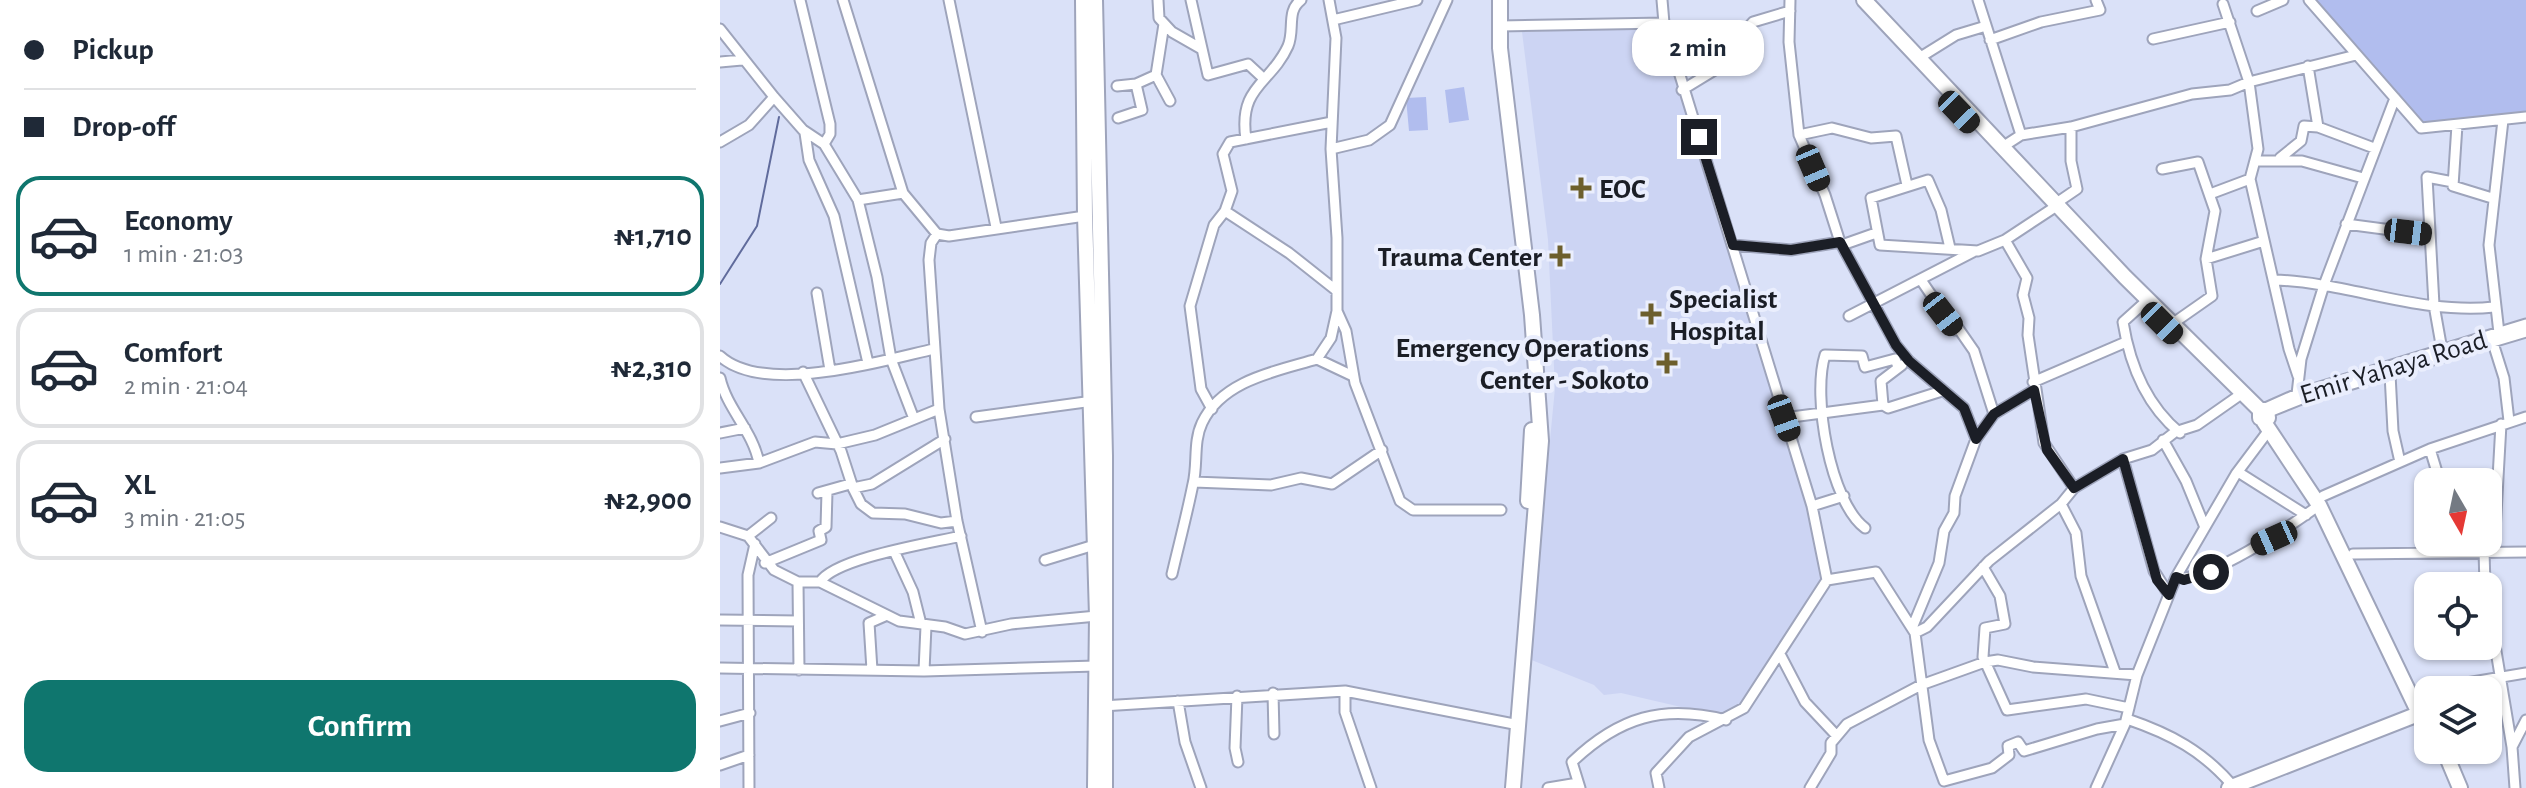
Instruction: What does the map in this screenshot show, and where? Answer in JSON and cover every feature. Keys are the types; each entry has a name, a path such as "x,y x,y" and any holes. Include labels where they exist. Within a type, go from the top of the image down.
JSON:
{"main road":[{"path":"1083,0 1096,666 1105,788"},
{"path":"1095,0 1105,438 1101,706 1095,788"},
{"path":"1492,0 1491,50 1524,319 1532,419 1513,788"},
{"path":"1500,0 1500,26 1540,413 1541,463 1505,788"},
{"path":"1851,0 2265,417 2353,554 2414,690"},
{"path":"1864,0 2004,146 2054,207 2143,304 2237,397 2265,417"},
{"path":"2321,501 2414,690"},
{"path":"2405,722 2414,695"},
{"path":"2236,787 2414,721"},
{"path":"2405,722 2414,726"},
{"path":"2441,764 2451,788"},
{"path":"2450,764 2460,788"}],"street":[{"path":"800,0 830,124 830,134 824,144"},
{"path":"843,0 903,193 937,234 949,236 1085,216"},
{"path":"949,0 996,227"},
{"path":"1158,0 1159,18 1164,24 1200,48"},
{"path":"1191,0 1208,75 1248,64 1262,77"},
{"path":"1246,139 1246,107 1262,77 1286,50 1291,14 1301,0"},
{"path":"1317,359 1331,338 1337,311 1331,149 1337,75 1329,0"},
{"path":"1333,20 1417,0"},
{"path":"1331,149 1369,140 1390,125 1447,0"},
{"path":"1659,788 1656,773 1689,737 1744,708 1781,656 1827,580 1812,506 1733,245 1682,90 1664,23 1662,0"},
{"path":"1978,0 2021,135"},
{"path":"1990,40 2041,22 2100,10 2096,0"},
{"path":"2257,11 2283,0"},
{"path":"2309,0 2421,128 2526,117"},
{"path":"2223,4 2249,82 2258,149 2250,179 2298,376"},
{"path":"1682,90 1723,65 1722,49 1734,43 1749,25 1790,5 1789,42 1799,135 1825,195 1841,243 1896,345 1909,361 1964,408 1976,439"},
{"path":"2153,39 2230,22"},
{"path":"1500,26 1664,23"},
{"path":"1164,24 1156,75 1170,101"},
{"path":"1919,58 1956,35 1986,26"},
{"path":"720,29 809,141 809,160 834,216 868,363"},
{"path":"2004,146 2021,135 2071,127 2192,94 2230,90 2249,82 2356,55"},
{"path":"720,62 742,60"},
{"path":"2308,66 2318,127"},
{"path":"1117,86 1136,84 1156,75"},
{"path":"1118,118 1142,110 1136,84"},
{"path":"720,142 749,125 774,97"},
{"path":"2297,394 2298,376 2324,285 2395,98"},
{"path":"2499,333 2489,245 2503,120"},
{"path":"1212,409 1201,389 1190,306 1214,225 1225,211 1232,191 1223,154 1230,142 1332,122"},
{"path":"2457,125 2453,186 2492,198"},
{"path":"2280,158 2301,141 2304,126 2318,127 2374,148"},
{"path":"1849,316 1973,252 2005,240 2077,189 2071,161 2071,127"},
{"path":"1799,135 1832,128 1871,138 1896,136 1907,185"},
{"path":"803,130 824,144 858,200 877,277 891,359 914,419"},
{"path":"2256,161 2280,158 2363,178"},
{"path":"2162,169 2198,162 2215,211 2206,259 2212,296 2172,324"},
{"path":"2429,235 2427,177 2453,182"},
{"path":"2210,194 2250,179"},
{"path":"1950,248 1941,210 1928,180 1871,198 1880,245 1973,252"},
{"path":"858,200 903,193"},
{"path":"1225,211 1289,253 1337,291"},
{"path":"2346,224 2433,238 2434,305 2442,350"},
{"path":"1733,245 1791,250 1841,243 1876,233"},
{"path":"937,234 931,243 929,260 939,409 957,521 982,632"},
{"path":"2005,240 2027,278 2023,295 2029,318 2034,386 2047,450 2074,488"},
{"path":"2206,259 2264,241"},
{"path":"1921,280 1955,330 1958,328 1970,342 1994,414"},
{"path":"2274,280 2324,285 2434,305 2494,307"},
{"path":"817,293 830,370"},
{"path":"2143,304 2123,322 2126,342 2155,410 2180,433"},
{"path":"1337,311 1346,331 1353,376 1396,496 1407,507 1501,510"},
{"name":"Emir Yahaya Road","path":"2265,417 2297,394 2526,324"},
{"name":"Emir Yahaya Road","path":"2265,417 2299,400 2526,332"},
{"path":"1913,630 1939,563 1944,531 1954,513 1955,496 1976,439 1994,414 2034,386 2126,342"},
{"path":"2493,343 2504,378 2505,422 2499,468"},
{"path":"720,356 730,366 755,373 803,372 830,370 934,349"},
{"path":"1865,528 1850,512 1820,412 1821,367 1825,355 1862,356 1865,367 1895,359 1898,367"},
{"path":"1172,574 1194,482 1196,443 1202,422 1212,409 1226,395 1274,369 1317,359 1353,376"},
{"path":"1883,405 1881,381 1909,361"},
{"path":"803,372 861,504 873,513 905,514 941,523 957,521"},
{"path":"2390,374 2393,431 2400,462"},
{"path":"720,378 725,405 745,428 759,463"},
{"path":"1784,418 1883,405 1888,408 1942,391"},
{"path":"1913,630 1927,627 1983,567 2061,504 2074,488 2123,459 2148,452 2175,432 2180,433 2220,413 2237,397"},
{"path":"976,417 1093,401"},
{"path":"720,468 759,463 815,442 837,444 875,435 939,409"},
{"path":"2096,788 2126,722 2137,675 2176,577 2238,472 2265,417"},
{"path":"2176,577 2184,580 2206,574 2236,555 2274,538 2321,501 2400,462 2526,417"},
{"path":"720,433 745,428"},
{"path":"765,563 821,540 819,531 826,527 828,513 822,492 872,484 945,439"},
{"path":"2163,440 2186,481 2204,525"},
{"path":"2430,449 2436,468"},
{"path":"1194,482 1271,485 1301,478 1332,484 1382,450"},
{"path":"2123,459 2157,580 2169,595"},
{"path":"2238,472 2306,515"},
{"path":"1812,506 1844,496"},
{"path":"2061,504 2076,533 2081,576 2115,672"},
{"path":"749,788 748,575 752,540 771,518"},
{"path":"720,527 752,540 765,563 798,582 820,582 885,616 923,625 945,627 965,634 1011,624 1097,616"},
{"path":"820,582 825,574 850,562 961,536"},
{"path":"1045,560 1091,546"},
{"path":"2353,554 2414,550"},
{"path":"2502,551 2526,552"},
{"path":"895,553 913,592 923,625 924,671"},
{"path":"1983,567 2000,596 2005,624 1985,628 1985,662 2007,710 2086,699 2129,708"},
{"path":"1827,580 1876,572 1913,630 1929,740 1944,781 1992,768 2009,755 2008,746 2018,742 2024,751 2126,722 2165,732 2192,747 2236,787"},
{"path":"798,582 799,670"},
{"path":"872,670 869,623 885,616"},
{"path":"720,620 798,621"},
{"path":"1781,656 1805,702 1836,735"},
{"path":"1810,788 1831,753 1836,735 1847,724 1921,685 1985,662 1998,660 2033,667 2137,675"},
{"path":"2496,660 2512,747 2515,788"},
{"path":"720,668 924,671 1096,666"},
{"path":"2493,676 2526,673"},
{"path":"1101,706 1273,693 1345,691 1514,724"},
{"path":"1345,691 1345,712 1371,788"},
{"path":"1273,693 1274,734"},
{"path":"1237,696 1235,748 1238,762"},
{"path":"1178,701 1185,742 1201,788"},
{"path":"1548,788 1579,786 1572,762 1604,736 1657,712 1696,713 1726,720"},
{"path":"720,721 750,713"},
{"path":"2512,747 2526,720"},
{"path":"720,765 749,755"}],"shaded area":[{"path":"2311,0 2526,0 2526,116 2424,126"},
{"name":"Specialist Hospital","path":"1664,26 1828,573 1738,712 1724,717 1621,693 1604,695 1594,685 1529,659 1555,388 1548,240 1522,32"},
{"path":"1464,87 1469,120 1449,123 1445,90"},
{"path":"1426,97 1428,130 1409,131 1406,98"}],"waterway":[{"path":"720,284 757,226 779,117"}],"place":[{"name":"EOC","path":"1581,188"},
{"name":"Trauma Center","path":"1560,256"},
{"name":"Specialist Hospital","path":"1651,314"},
{"name":"Emergency Operations Center - Sokoto","path":"1667,363"}],"route":[{"path":"1699,137 1733,245 1791,250 1840,242 1896,345 1909,361 1964,408 1976,439 1994,414 2034,390 2047,450 2074,488 2123,459 2160,586 2169,595 2176,577 2184,580 2211,572"}]}
